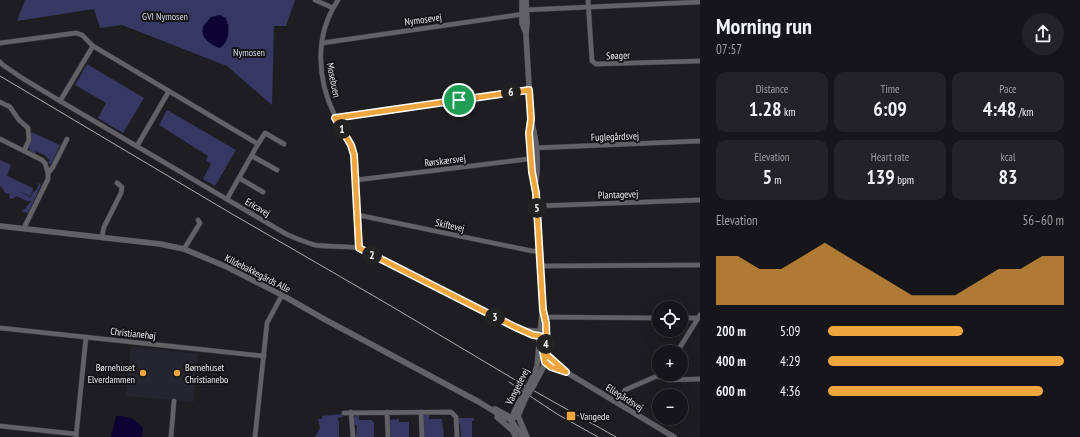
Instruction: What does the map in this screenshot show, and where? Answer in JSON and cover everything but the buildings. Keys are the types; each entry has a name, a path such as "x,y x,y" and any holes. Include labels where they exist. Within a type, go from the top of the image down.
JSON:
{"street":[{"path":"315,0 333,8"},
{"name":"Mosebuen","path":"338,0 323,31 320,60 326,96 335,118 351,145 354,155 359,248"},
{"name":"Vangedevej","path":"522,0 526,35 531,119 529,133 533,149 532,172 537,206 543,310 542,334 533,384"},
{"name":"Vangedevej","path":"524,12 526,0"},
{"name":"Søager","path":"588,0 592,61 596,64 700,61"},
{"name":"Nymosevej","path":"322,43 524,12 700,2"},
{"path":"0,43 76,33 82,35 93,46 258,144"},
{"path":"60,101 93,46"},
{"name":"Ericavej","path":"0,62 21,78 286,234 301,241 317,245 359,248 524,331 533,335 542,334"},
{"path":"335,118 529,90"},
{"path":"137,146 169,91"},
{"path":"0,102 10,108 19,120 28,128 29,140 24,151"},
{"path":"226,199 265,133 284,144"},
{"path":"0,139 42,160 45,163 48,173 48,179 24,228"},
{"path":"48,173 53,167 67,139"},
{"name":"Fuglegårdsvej","path":"533,149 700,141"},
{"path":"252,156 277,170"},
{"name":"Rørskærsvej","path":"356,180 533,158"},
{"path":"239,178 263,192"},
{"path":"102,237 104,227 121,193 122,187 117,183"},
{"name":"Plantagevej","path":"537,206 700,200"},
{"name":"Skiftevej","path":"358,215 532,251 539,251"},
{"path":"184,249 200,223 198,220"},
{"name":"Kildebakkegårds Alle","path":"0,226 160,244 184,249 227,267 282,295 485,406 509,421"},
{"path":"540,266 700,265"},
{"path":"255,437 268,320 282,295"},
{"path":"543,317 652,318"},
{"path":"688,318 699,317"},
{"path":"681,345 699,317"},
{"name":"Christianehøj","path":"0,328 264,356"},
{"path":"533,384 546,369 551,367 545,362 542,334"},
{"name":"Vangedevej","path":"509,421 533,384 545,362 547,355 542,334"},
{"path":"0,426 76,435 86,338"},
{"name":"Ellegårdsvej","path":"547,355 566,372 674,437"},
{"path":"537,367 545,362 554,364 566,372"},
{"name":"Ellegårdsvej","path":"551,367 566,372"},
{"path":"618,403 625,390 652,378"},
{"path":"688,379 700,379"},
{"name":"Vangedevej","path":"524,396 518,416 527,437"},
{"path":"171,437 174,401"},
{"path":"351,412 353,437"},
{"path":"386,412 388,437"},
{"path":"421,412 422,437"},
{"path":"344,413 451,412 456,417 457,437"},
{"path":"509,421 518,416"},
{"path":"509,421 516,437"},
{"path":"509,421 523,437"}],"shaded area":[{"path":"220,15 226,18 228,34 226,42 220,48 207,41 203,35 203,27 211,17"},
{"path":"131,347 198,354 193,402 126,396"},
{"path":"116,416 128,417 137,422 143,428 142,437 111,437"}],"green space":[{"name":"Nymosen","path":"25,0 295,0 286,26 274,26 272,105 227,66 122,25 100,28 94,9 17,21","holes":["211,17 229,25 220,48 203,27"]},
{"path":"87,64 144,98 123,133 98,118 106,103 75,85"},
{"path":"167,110 236,150 215,186 203,179 211,164 206,160 208,156 159,125"},
{"path":"31,132 60,145 51,164 48,162 50,160 44,155 36,151 35,154 29,151 30,148 27,147 30,143"},
{"path":"0,160 11,165 7,176 33,188 31,196 17,191 31,197 39,185 37,184 38,183 41,185 28,213 21,211 25,209 31,201 27,201 16,196 12,199 9,198 10,194 5,193 1,186 0,188"},
{"path":"342,414 343,417 338,418 339,437 315,437 320,428 318,419 322,419 322,416"},
{"path":"355,414 359,414 359,420 372,420 374,423 374,437 356,437 357,425 354,425"},
{"path":"425,414 429,414 429,419 442,419 444,437 423,437 423,417"},
{"path":"458,418 474,418 474,421 472,421 472,437 461,437"},
{"path":"399,419 399,422 409,422 409,437 389,437 388,420"}],"tram line":[{"path":"0,76 522,384 616,437"},
{"path":"509,382 557,414 598,437"}],"place":[{"name":"Børnehuset Elverdammen","path":"143,373"},
{"name":"Børnehuset Christianebo","path":"177,373"},
{"name":"Vangede","path":"571,416"}],"route":[{"path":"529,90 531,119 529,133 532,172 536,193 547,355 566,372 551,367 545,362 540,336 533,335 515,327 359,248 354,155 351,145 335,118 459,100 529,90"}],"park label":[{"name":"GVI Nymosen","path":"165,16"}]}
